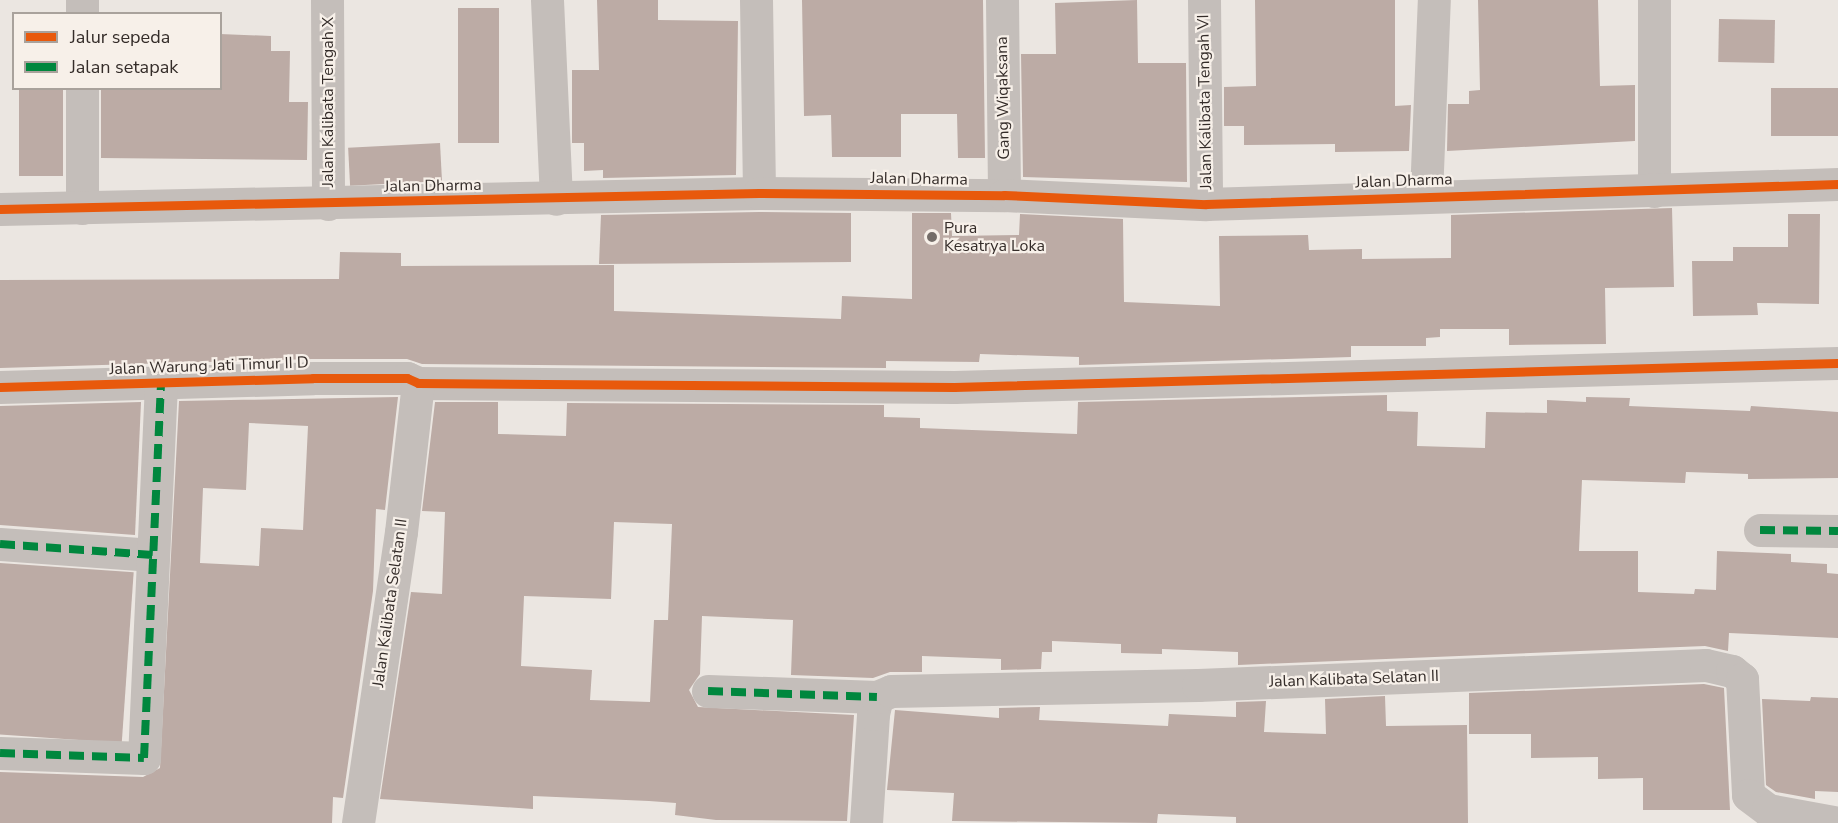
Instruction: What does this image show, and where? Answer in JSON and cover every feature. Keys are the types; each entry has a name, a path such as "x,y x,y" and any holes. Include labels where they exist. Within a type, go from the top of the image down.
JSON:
{"street":[{"name":"Jalan Kalibata Tengah X","path":"327,0 328,204"},
{"path":"547,0 556,199"},
{"path":"756,0 759,193"},
{"name":"Gang Wiqaksana","path":"1002,0 1004,195"},
{"name":"Jalan Kalibata Tengah VI","path":"1204,0 1206,204"},
{"path":"1426,195 1434,0"},
{"path":"1654,0 1654,191"},
{"path":"82,90 82,208"},
{"name":"Jalan Dharma","path":"0,209 328,204 759,193 1004,195 1206,204 1426,195 1654,191 1838,184"},
{"name":"Jalan Warung Jati Timur II D","path":"0,387 313,378 407,378 418,383 954,387 1838,363"},
{"path":"0,753 144,758 160,382"},
{"name":"Jalan Kalibata Selatan II","path":"358,823 400,542 418,383"},
{"path":"1760,530 1838,531"},
{"path":"0,544 153,555"},
{"name":"Jalan Kalibata Selatan II","path":"708,691 877,697 891,692 1198,685 1706,665 1732,670 1742,679 1748,795 1767,810 1838,823"},
{"path":"866,823 877,697"}],"building":[{"path":"597,0 658,0 658,20 738,21 736,175 603,178 603,170 584,171 584,143 572,143 572,70 599,70"},
{"path":"802,0 983,0 985,158 958,158 957,114 901,114 901,157 832,157 831,115 804,116"},
{"path":"1137,0 1138,63 1186,63 1187,182 1023,177 1021,54 1056,54 1055,3"},
{"path":"1255,0 1395,0 1395,106 1411,105 1409,151 1335,152 1335,144 1244,145 1244,126 1224,126 1224,87 1256,86"},
{"path":"1478,0 1598,0 1600,86 1635,85 1635,141 1447,151 1448,104 1469,104 1469,91 1480,90"},
{"path":"458,8 499,8 499,143 458,143"},
{"path":"1719,19 1775,20 1774,63 1718,62"},
{"path":"222,34 271,36 271,51 290,51 289,102 308,102 307,160 101,158 101,90 222,90"},
{"path":"1771,88 1838,88 1838,136 1771,136"},
{"path":"19,90 63,90 63,176 19,176"},
{"path":"440,143 442,181 350,186 348,148"},
{"path":"1672,208 1674,287 1605,288 1606,344 1509,345 1509,329 1440,329 1440,337 1426,338 1426,346 1351,346 1351,357 1079,365 1079,357 980,354 979,362 886,361 886,368 422,364 407,359 312,359 0,368 0,280 339,279 340,252 401,253 401,266 614,265 614,311 841,319 842,296 912,299 912,213 951,213 952,236 1019,235 1020,214 1123,219 1124,302 1220,306 1219,236 1308,235 1309,250 1362,249 1362,259 1451,258 1451,215"},
{"path":"851,213 851,262 599,264 601,215"},
{"path":"1788,214 1820,214 1819,304 1757,303 1758,315 1693,316 1692,261 1733,261 1733,247 1788,247"},
{"path":"1387,395 1387,411 1418,412 1417,446 1485,448 1486,412 1547,413 1547,400 1586,402 1586,397 1630,398 1629,406 1750,411 1751,406 1838,412 1838,478 1748,479 1748,474 1686,472 1685,483 1582,480 1579,551 1638,551 1638,592 1694,594 1695,589 1716,590 1717,551 1791,554 1791,562 1827,564 1827,573 1838,574 1838,638 1729,633 1728,651 1705,646 1238,665 1238,652 1162,649 1162,654 1121,653 1121,644 1052,641 1052,652 1042,652 1041,669 1001,670 1001,659 922,656 922,672 890,672 873,678 791,675 793,620 702,616 700,674 689,690 698,707 854,715 847,821 716,820 675,815 676,803 649,801 533,796 533,809 380,799 411,592 442,594 445,512 422,511 435,402 498,402 498,434 566,436 567,403 884,405 884,417 920,418 920,428 1077,434 1078,402","holes":["614,522 672,524 668,620 654,620 650,702 590,700 592,670 521,666 524,596 611,599"]},
{"path":"398,397 385,510 376,509 373,591 343,798 333,797 332,823 0,823 0,772 143,777 160,768 179,401","holes":["249,423 308,426 303,530 261,528 259,566 200,563 203,488 246,490"]},
{"path":"141,402 135,535 0,525 0,406"},
{"path":"0,563 134,572 122,743 0,734"},
{"path":"1704,684 1724,688 1730,810 1643,810 1643,778 1598,779 1598,757 1531,758 1531,734 1469,734 1469,693"},
{"path":"1385,696 1386,726 1467,725 1468,823 1236,823 1236,817 1158,814 1157,823 952,821 954,793 887,790 895,710 999,718 999,708 1040,707 1039,720 1168,726 1169,714 1236,717 1236,702 1266,701 1264,732 1326,734 1325,699"},
{"path":"1811,697 1838,698 1838,792 1815,791 1815,799 1776,792 1766,785 1762,699 1810,701"}],"marked path":[{"path":"0,753 144,758 161,382"},
{"path":"1760,530 1838,531"},
{"path":"0,544 153,555"},
{"path":"708,691 877,697"}],"cycle path":[{"path":"0,209 759,193 1004,195 1206,204 1838,184"},
{"path":"0,387 313,378 407,378 418,383 954,387 1838,363"}],"place":[{"name":"Pura Kesatrya Loka","path":"932,237"}]}
